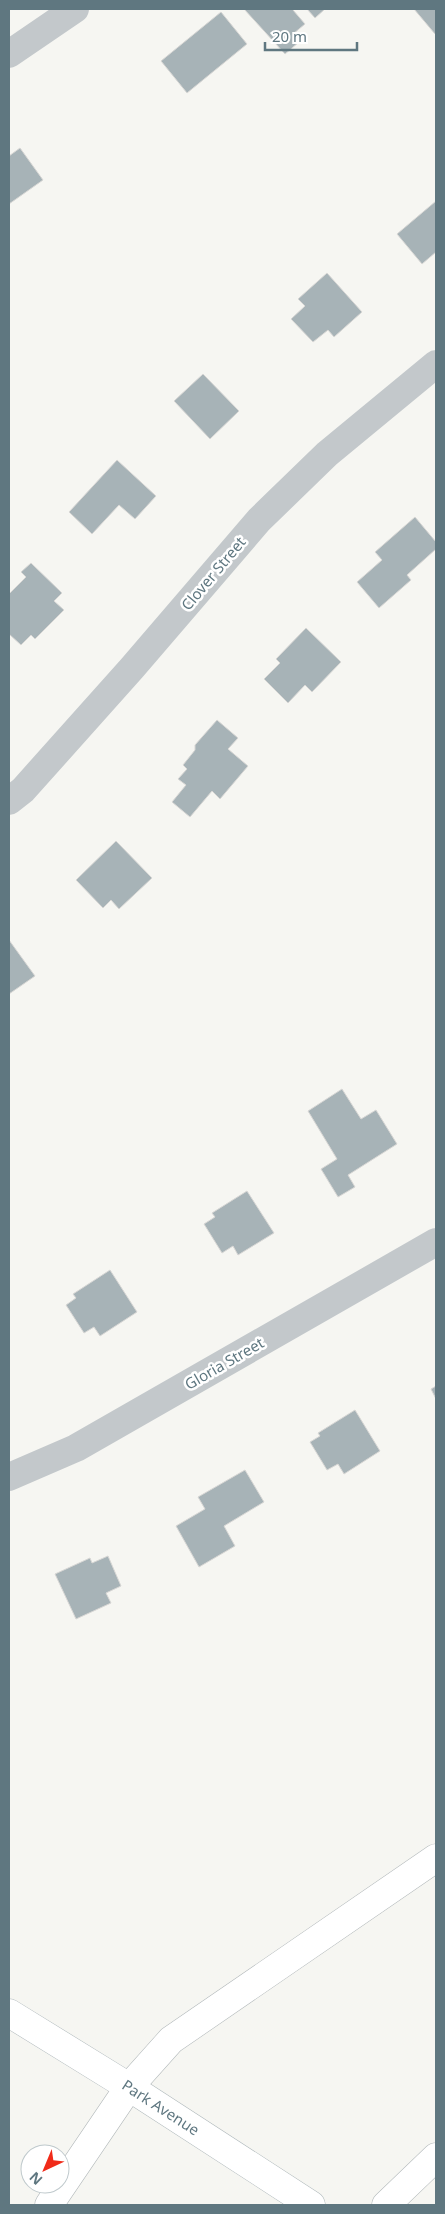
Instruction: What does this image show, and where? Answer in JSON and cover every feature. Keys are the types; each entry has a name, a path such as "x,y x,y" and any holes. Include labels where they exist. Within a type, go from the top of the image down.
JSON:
{"main road":[{"path":"49,2205 130,2087 161,2050 177,2036 436,1858"},
{"name":"Park Avenue","path":"9,2013 130,2087 312,2205"},
{"path":"386,2205 436,2157"}],"street":[{"path":"9,54 75,9"},
{"name":"Clover Street","path":"9,801 23,790 132,668 259,520 327,454 436,364"},
{"name":"Gloria Street","path":"9,1477 76,1448 436,1242"}],"building":[{"path":"244,9 295,9 293,10 305,24 293,34 299,42 285,54"},
{"path":"307,9 325,9 315,18"},
{"path":"414,9 436,9 435,34"},
{"path":"221,12 247,44 187,93 161,61"},
{"path":"20,148 43,180 9,204 9,156"},
{"path":"436,201 436,252 422,264 397,234"},
{"path":"327,273 362,312 334,337 328,330 313,342 291,319 305,306 298,299"},
{"path":"203,374 239,411 210,439 174,401"},
{"path":"117,460 156,496 135,519 119,505 92,534 69,512"},
{"path":"415,517 436,542 436,549 407,575 411,580 379,608 357,582 382,560 375,552"},
{"path":"31,563 62,593 54,601 64,610 35,639 31,635 21,645 9,634 9,594 26,577 21,572"},
{"path":"306,628 341,662 312,692 305,685 288,703 264,679 280,663 276,659"},
{"path":"217,720 238,738 228,749 248,766 220,799 212,791 190,817 172,802 186,785 178,779 187,769 183,765 195,750 195,745"},
{"path":"116,841 152,878 119,909 111,900 103,908 76,880"},
{"path":"9,940 35,976 9,994"},
{"path":"342,1089 361,1119 376,1110 397,1144 348,1175 355,1187 338,1197 321,1169 337,1159 308,1111"},
{"path":"247,1191 274,1233 238,1255 233,1246 222,1253 204,1224 215,1217 212,1213"},
{"path":"110,1270 137,1312 100,1336 94,1327 84,1333 66,1305 76,1298 73,1294"},
{"path":"436,1386 436,1399 431,1389"},
{"path":"355,1410 380,1451 344,1474 338,1464 327,1470 310,1442 320,1436 318,1433"},
{"path":"245,1470 264,1502 224,1526 235,1546 199,1567 176,1526 205,1509 198,1497"},
{"path":"108,1556 121,1586 106,1593 111,1603 76,1619 55,1574 90,1558 92,1563"}]}
